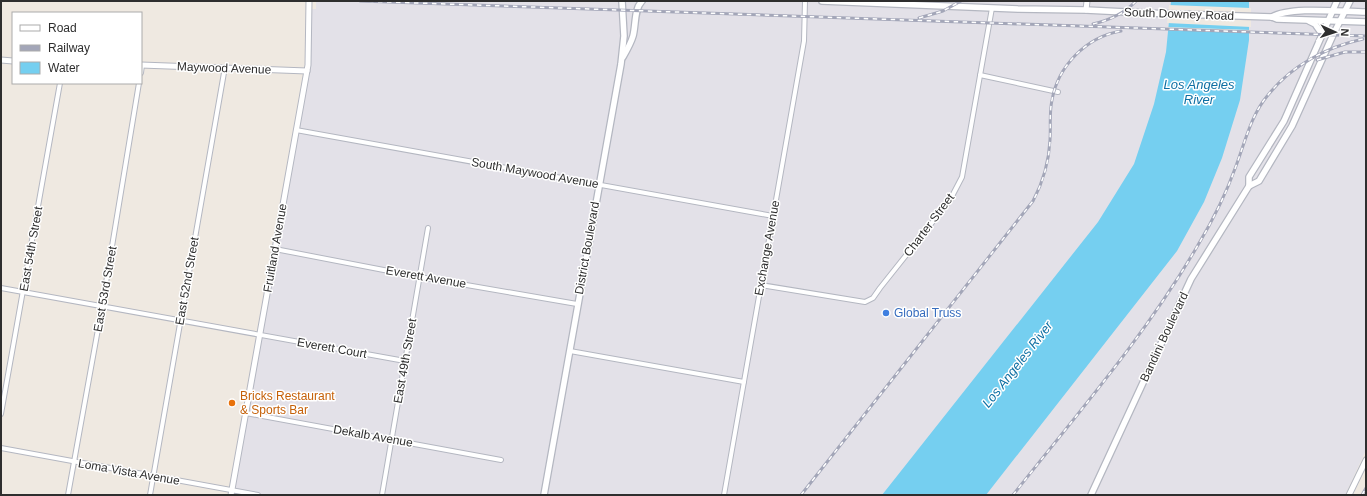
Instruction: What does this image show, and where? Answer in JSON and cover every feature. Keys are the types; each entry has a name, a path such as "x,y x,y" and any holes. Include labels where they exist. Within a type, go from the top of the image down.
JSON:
{"main road":[{"name":"District Boulevard","path":"544,495 622,58 624,36 622,1"},
{"path":"622,58 633,35 639,5 642,1"},
{"name":"South Downey Road","path":"822,1 992,8 1086,10 1146,14 1272,17 1277,19 1366,22"},
{"name":"Bandini Boulevard","path":"1249,186 1249,177 1284,121 1337,1"},
{"name":"Bandini Boulevard","path":"1091,495 1191,279 1249,186 1259,181 1292,126 1339,21 1350,1"},
{"name":"South Downey Road","path":"1272,17 1278,13 1298,11 1366,12"},
{"path":"1306,20 1315,24 1322,34"}],"street":[{"name":"Fruitland Avenue","path":"232,493 307,70 310,1"},
{"name":"Exchange Avenue","path":"724,495 804,41 806,1"},
{"path":"1086,1 1086,10"},
{"name":"Charter Street","path":"761,285 865,302 873,298 950,200 962,177 992,8"},
{"path":"1,60 12,61"},
{"name":"Maywood Avenue","path":"142,65 307,70"},
{"name":"East 52nd Street","path":"150,495 225,67"},
{"path":"980,75 1058,92"},
{"name":"East 54th Street","path":"1,414 60,84"},
{"name":"East 53rd Street","path":"68,495 102,307 139,84"},
{"name":"South Maywood Avenue","path":"296,130 773,216"},
{"name":"East 49th Street","path":"382,495 428,228"},
{"name":"Everett Avenue","path":"275,249 420,277 577,304"},
{"path":"1,288 260,335"},
{"name":"Everett Court","path":"260,335 405,361"},
{"path":"570,351 744,382"},
{"name":"Dekalb Avenue","path":"246,413 501,460"},
{"name":"Loma Vista Avenue","path":"1,448 153,476 232,493 258,495"},
{"path":"1349,495 1366,460"}],"shaded area":[{"path":"316,1 1366,1 1366,450 1345,495 231,495 306,75 308,9 316,9"}],"water":[{"name":"Los Angeles River","path":"1171,1 1249,1 1249,40 1240,100 1222,158 1204,202 1177,251 986,495 882,495 1098,222 1134,164 1154,104 1166,52"}],"pier":[{"path":"1169,5 1251,8 1251,27 1167,23"},
{"path":"1166,27 1251,30 1251,33 1166,30"}],"railway":[{"path":"360,1 1366,36"},
{"path":"919,18 943,11 961,1"},
{"path":"1093,24 1116,16 1127,10 1136,1"},
{"path":"801,495 1033,201 1040,187 1047,164 1052,100 1060,76 1067,65 1085,47 1096,40 1108,34 1121,31"},
{"path":"1013,495 1110,373 1156,311 1178,278 1204,236 1219,207 1253,120 1257,111 1268,95 1277,84 1299,66 1323,52 1363,39"},
{"path":"1317,60 1345,52 1366,52"},
{"path":"1362,495 1366,488"}],"place":[{"name":"Global Truss","path":"886,313"},
{"name":"Bricks Restaurant & Sports Bar","path":"232,403"}]}
